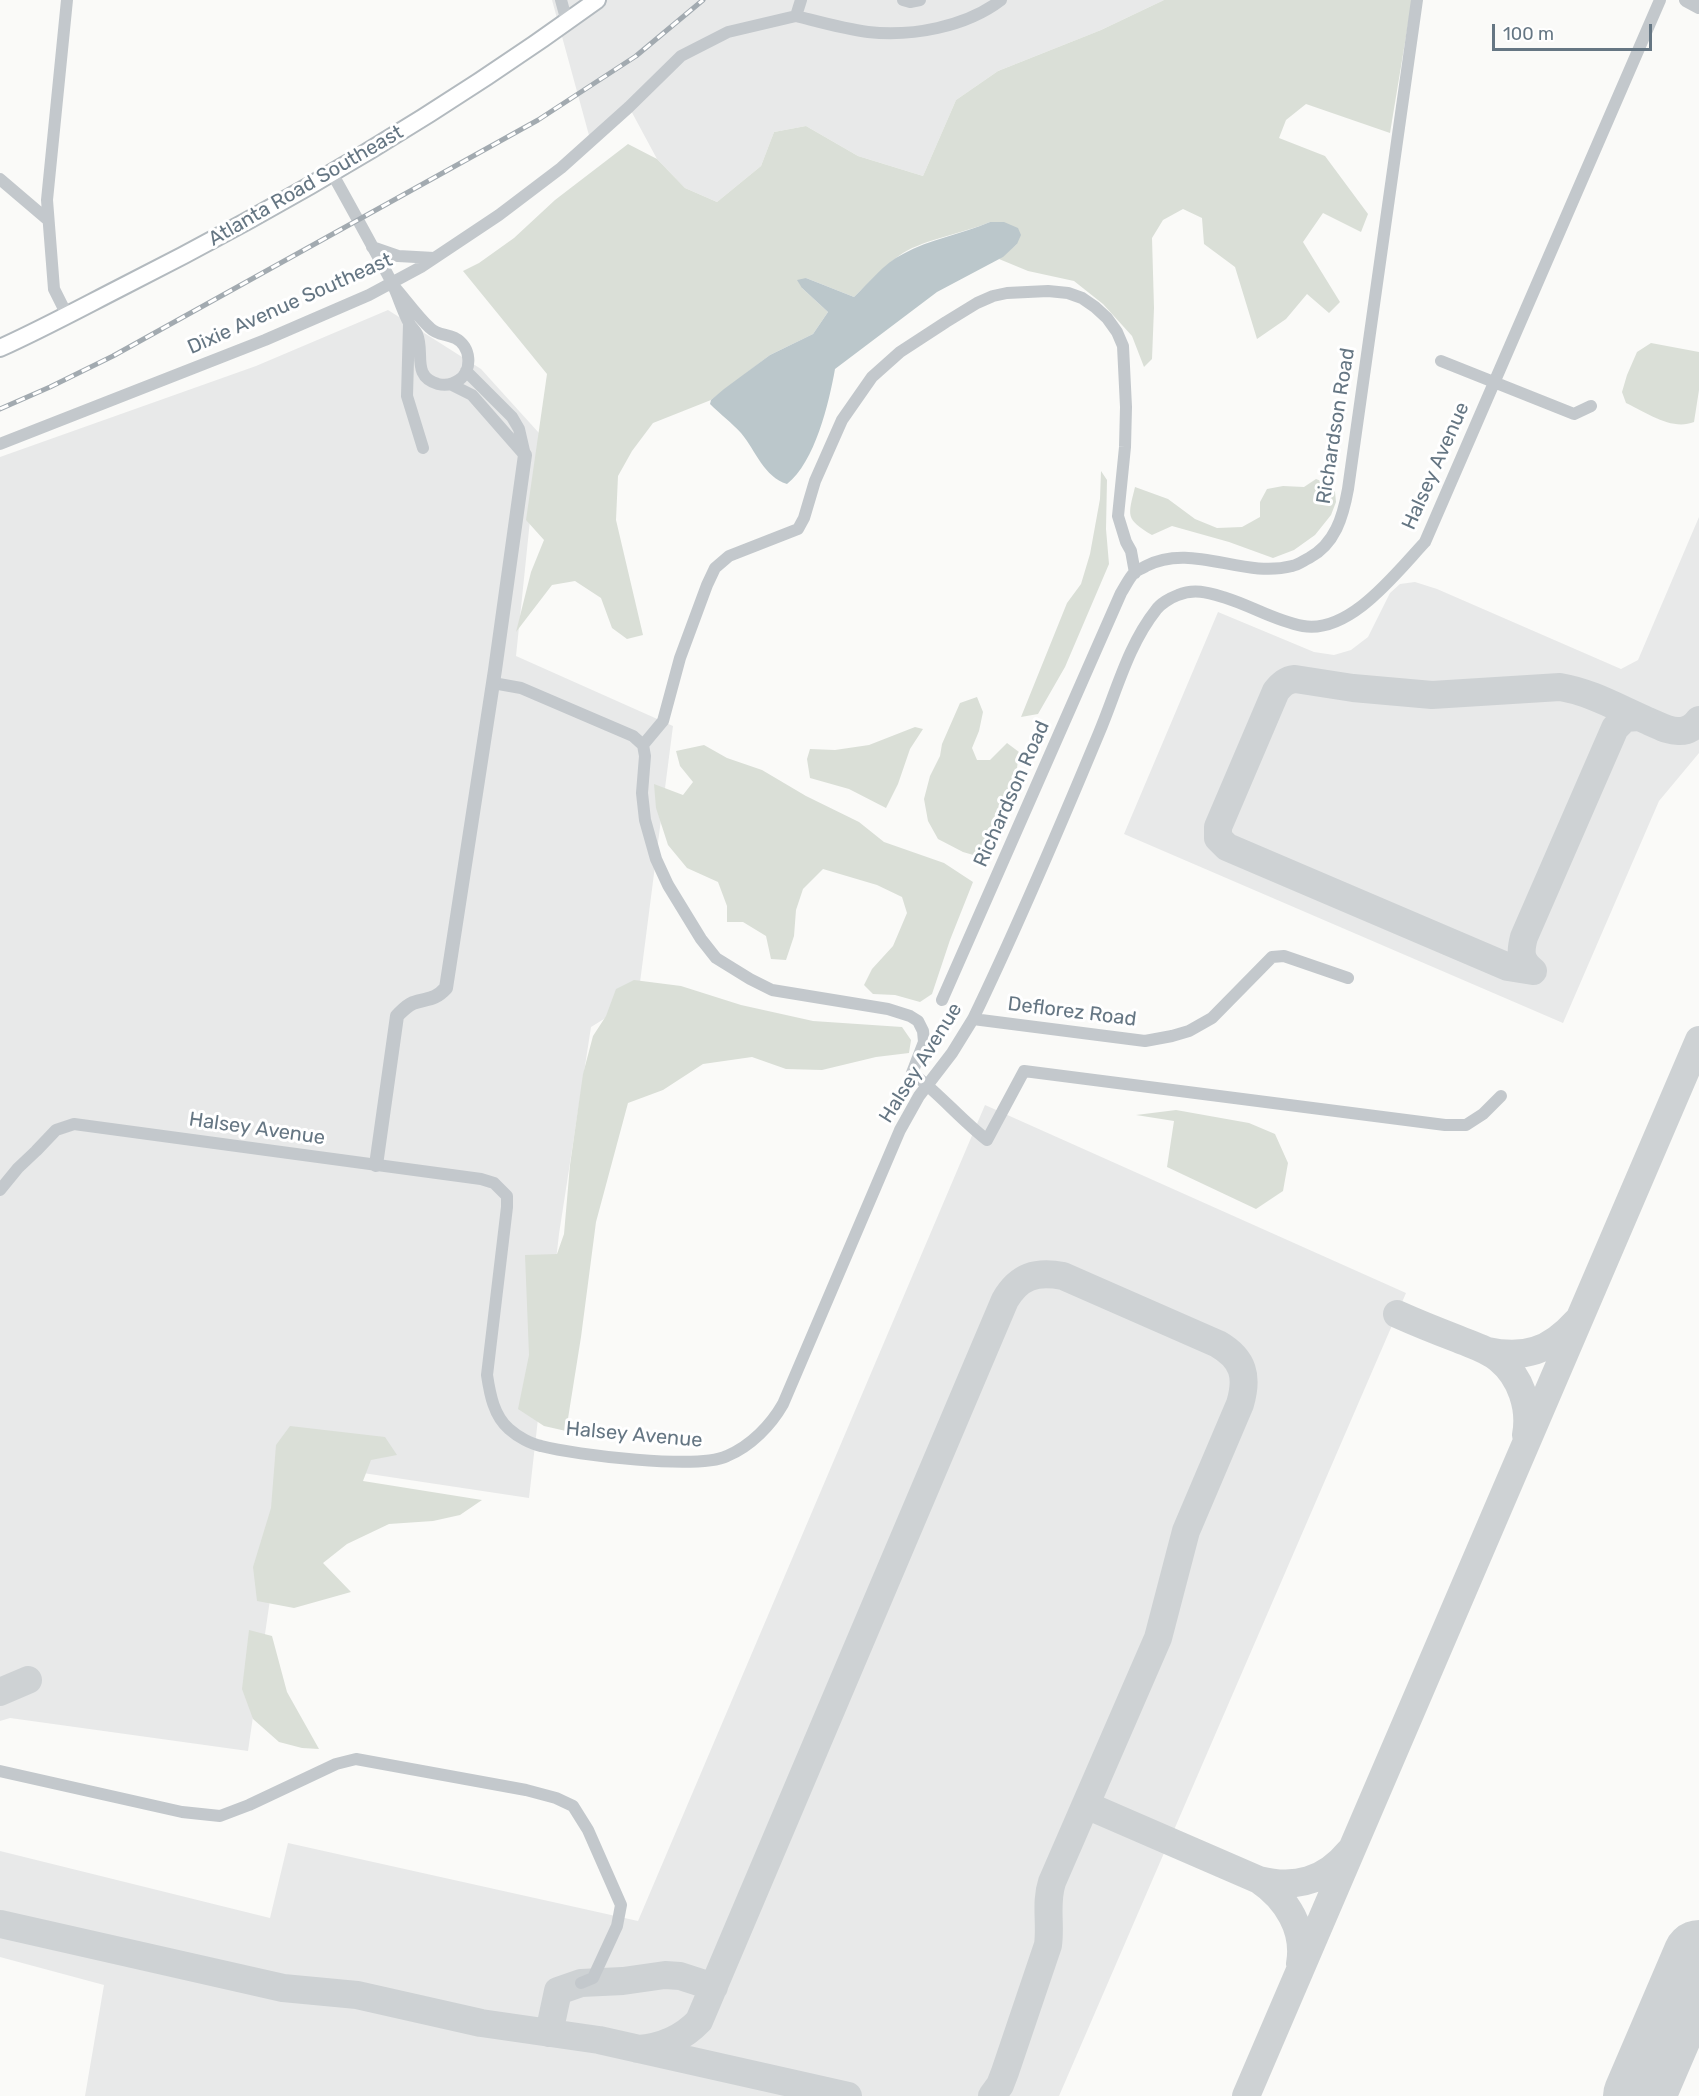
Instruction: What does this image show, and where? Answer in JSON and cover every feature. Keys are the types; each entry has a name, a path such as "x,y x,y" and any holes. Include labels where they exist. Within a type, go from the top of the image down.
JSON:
{"main road":[{"name":"Atlanta Road Southeast","path":"0,348 178,259 332,173 468,90 597,0"}],"street":[{"path":"67,0 47,200 54,289 67,315"},
{"path":"561,0 567,22"},
{"path":"801,0 796,16 869,32 899,32 953,24 1001,0"},
{"path":"903,0 910,2 920,0"},
{"name":"Richardson Road","path":"942,1000 1121,592 1135,573 1169,558 1201,558 1228,566 1248,568 1269,569 1293,566 1318,553 1327,545 1336,530 1345,507 1348,489 1417,0"},
{"name":"Halsey Avenue","path":"0,1190 18,1168 56,1130 74,1124 481,1179 494,1183 507,1196 507,1207 487,1376 489,1392 494,1405 500,1418 510,1430 525,1440 541,1446 609,1457 696,1462 714,1461 729,1456 757,1436 769,1426 783,1404 900,1130 919,1096 952,1053 973,1019 1099,734 1135,646 1157,608 1179,594 1195,590 1231,599 1268,615 1304,626 1324,626 1343,618 1386,584 1425,542 1660,0"},
{"path":"1686,0 1699,7"},
{"name":"Dixie Avenue Southeast","path":"0,444 265,340 392,283 499,215 561,168 629,107 681,56 728,33 796,16"},
{"path":"332,173 392,283 409,324 417,335 421,351 419,362 422,372 430,382 444,386 452,385 462,378 466,371 469,362 467,352 455,339 431,329 392,283"},
{"path":"0,179 48,220"},
{"path":"372,247 398,256 434,258"},
{"path":"643,745 663,721 680,658 715,568 729,556 798,529 804,518 815,481 842,420 872,378 900,352 977,303 993,296 1048,291 1068,293 1082,298 1095,307 1117,332 1123,346 1126,407 1125,447 1118,516 1131,551 1135,573"},
{"path":"409,324 407,396 423,448"},
{"path":"421,351 429,341 444,336"},
{"path":"1441,361 1574,414 1591,406"},
{"path":"376,1165 397,1017 405,1007 439,996 446,988 494,683 525,455 519,429 512,417 482,384 466,371"},
{"path":"452,385 472,394 525,455"},
{"path":"494,683 521,688 633,736 643,745 645,756 642,793 645,820 656,860 668,885 701,939 716,958 772,990 888,1009 910,1016 918,1022 923,1031 924,1042 912,1073 928,1085 965,1123 987,1140 1024,1071 1445,1125 1466,1125 1483,1114 1501,1096"},
{"name":"Deflorez Road","path":"973,1019 1145,1041 1189,1031 1212,1018 1272,957 1284,956 1347,978"},
{"path":"0,1771 182,1812 220,1816 249,1805 336,1764 356,1759 526,1790 556,1798 573,1806 588,1830 621,1905 617,1926 593,1978 581,1983"}],"shaded area":[{"path":"552,0 1164,0 1101,30 998,71 956,100 923,176 858,156 806,126 774,132 761,166 717,202 685,188 657,159 629,107 590,139"},
{"path":"1164,0 1412,0 1390,133 1306,104 1286,120 1279,138 1325,156 1368,214 1361,232 1323,213 1303,242 1340,302 1329,313 1307,294 1286,319 1257,339 1235,267 1204,244 1202,218 1183,209 1163,220 1152,238 1154,308 1152,359 1144,367 1132,336 1103,304 1074,281 1028,271 999,259 1017,244 990,222 912,248 884,268 854,297 806,278 802,288 828,312 813,334 770,355 711,400 653,423 632,451 618,476 616,520 643,635 627,639 612,628 601,598 575,581 552,585 516,632 531,572 544,540 526,520 547,374 463,271 479,263 514,238 555,200 628,144 657,159 685,188 717,202 761,166 774,132 806,126 858,156 923,176 956,100 998,71 1101,30"},
{"path":"990,222 1004,222 1018,228 1021,235 1017,244 1003,257 937,292 835,369 825,415 805,462 787,484 772,476 741,433 710,404 711,400 724,389 770,355 813,334 828,312 802,288 797,280 806,278 854,297 883,268 903,254 924,244"},
{"path":"388,310 481,369 539,433 516,656 673,726 638,998 591,1027 559,1234 529,1498 290,1462 248,1751 10,1718 0,1721 0,457 256,366"},
{"path":"1651,343 1699,352 1699,390 1694,422 1668,423 1626,403 1622,392 1627,375 1637,352"},
{"path":"1101,471 1107,480 1106,529 1109,564 1065,667 1038,714 1021,717 1067,603 1081,584 1090,554 1100,499"},
{"path":"1316,479 1326,483 1335,492 1336,502 1331,515 1315,535 1294,550 1273,558 1229,542 1172,526 1152,535 1137,525 1130,511 1135,487 1168,499 1195,519 1217,528 1242,527 1260,517 1260,502 1267,489 1283,486 1304,487"},
{"path":"1699,517 1699,753 1659,801 1563,1023 1124,834 1218,612 1314,652 1334,655 1351,650 1368,637 1390,593 1400,584 1415,582 1437,589 1621,669 1638,660"},
{"path":"977,697 983,712 972,748 977,760 990,760 1007,743 1019,752 1017,768 987,859 963,852 938,839 928,821 924,799 930,776 940,756 942,744 960,703"},
{"path":"915,727 923,729 910,749 898,784 886,808 849,789 810,778 807,759 810,749 835,750 869,745"},
{"path":"704,745 727,758 762,770 806,796 859,822 884,842 944,863 973,882 932,994 920,1002 895,995 873,994 864,985 872,969 893,946 907,913 902,897 877,885 823,869 803,889 796,910 794,936 786,960 771,959 766,936 743,922 727,922 727,906 718,882 687,868 668,845 656,808 654,784 683,795 693,782 680,766 676,751"},
{"path":"634,980 681,986 741,1005 813,1021 902,1027 911,1040 909,1053 876,1057 822,1070 786,1069 752,1057 703,1064 663,1090 628,1103 596,1222 566,1431 544,1426 518,1409 529,1355 525,1255 557,1254 564,1234 570,1165 583,1074 593,1036 606,1016 616,989"},
{"path":"985,1105 1406,1293 1059,2096 85,2096 104,1985 0,1957 0,1851 270,1918 288,1843 638,1921"},
{"path":"1176,1110 1249,1123 1275,1134 1288,1163 1283,1191 1256,1209 1167,1167 1174,1121 1136,1115"},
{"path":"290,1426 385,1437 397,1455 371,1460 363,1481 482,1500 460,1515 433,1521 389,1524 347,1544 323,1563 351,1592 294,1608 257,1601 253,1567 271,1508 276,1445"},
{"path":"249,1630 272,1636 287,1692 319,1749 302,1748 279,1742 253,1719 242,1689"}],"taxiway":[{"path":"1639,717 1625,718 1615,728 1524,937 1522,956 1533,971 1508,967 1227,847 1218,838 1218,827 1276,691 1284,683 1295,679 1353,688 1432,695 1560,687 1594,697 1676,731 1693,727 1699,720"},
{"path":"1246,2096 1699,1040"},
{"path":"638,2049 671,2041 686,2033 699,2021 1005,1300 1016,1285 1029,1277 1045,1274 1063,1276 1218,1344 1238,1362 1242,1370 1244,1385 1240,1404 1186,1531 1158,1638 1052,1882 1049,1898 1048,1945 1005,2072 992,2096"},
{"path":"1397,1314 1490,1352 1507,1366 1523,1394 1527,1414 1526,1435"},
{"path":"1487,1351 1513,1354 1536,1350 1556,1340 1576,1322"},
{"path":"0,1692 28,1680"},
{"path":"1086,1805 1259,1880 1278,1896 1292,1916 1300,1939 1300,1964"},
{"path":"1259,1880 1285,1884 1308,1880 1330,1870 1349,1852"},
{"path":"0,1924 283,1988 357,1995 481,2023 599,2040 848,2096"},
{"path":"549,2033 558,1991 581,1983 623,1981 665,1975 680,1976 714,1987"}],"runway":[{"path":"1639,2096 1699,1956"}],"railway":[{"path":"0,409 113,356 538,120 636,56 703,0"}]}
